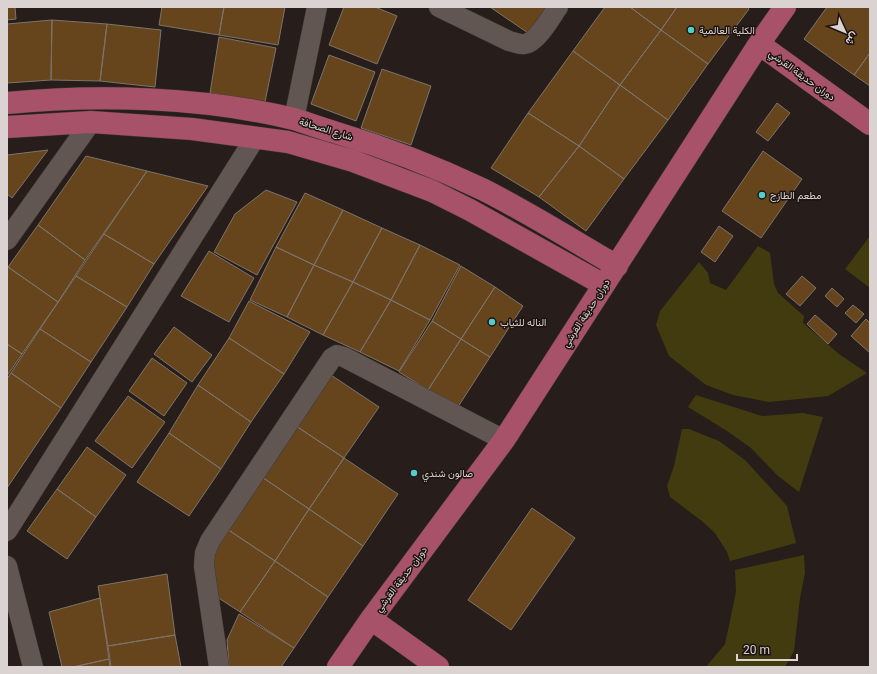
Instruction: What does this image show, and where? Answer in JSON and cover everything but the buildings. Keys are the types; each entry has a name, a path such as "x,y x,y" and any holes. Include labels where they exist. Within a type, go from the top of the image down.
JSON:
{"main road":[{"path":"759,44 785,7"},
{"name":"دوران حديقة القرشي","path":"438,667 371,619 504,440 759,44 870,124"},
{"name":"شارع الصحافة","path":"7,103 46,99 158,99 230,107 294,119 367,142 482,189 617,266"},
{"path":"7,127 91,122 192,129 288,142 353,161 432,191 470,210 604,285"},
{"path":"338,667 371,619"}],"street":[{"path":"294,119 317,7"},
{"path":"439,7 509,41 520,44 530,42 535,38 558,7"},
{"path":"7,240 91,122"},
{"path":"7,531 255,138"},
{"path":"219,667 204,566 205,553 210,541 332,358 336,355 344,357 504,440"},
{"path":"8,570 33,667"}],"shaded area":[{"path":"870,236 870,288 845,269"},
{"path":"758,246 770,253 774,284 778,293 804,316 803,323 839,354 867,373 828,396 769,402 733,395 706,385 669,356 656,325 660,311 699,262 708,273 710,283 726,290"},
{"path":"696,395 762,416 803,413 823,417 799,492 778,476 751,448 688,407"},
{"path":"682,429 689,429 719,441 745,460 787,506 796,543 730,561 727,552 715,533 670,497 667,486 674,466"},
{"path":"804,555 805,573 800,598 794,651 785,667 706,667 725,644 736,592 735,570"}],"place":[{"name":"الكلية العالمية","path":"691,30"},
{"name":"مطعم الطازج","path":"762,195"},
{"name":"الناله للثياب","path":"492,322"},
{"name":"صالون شندي","path":"414,473"}]}
